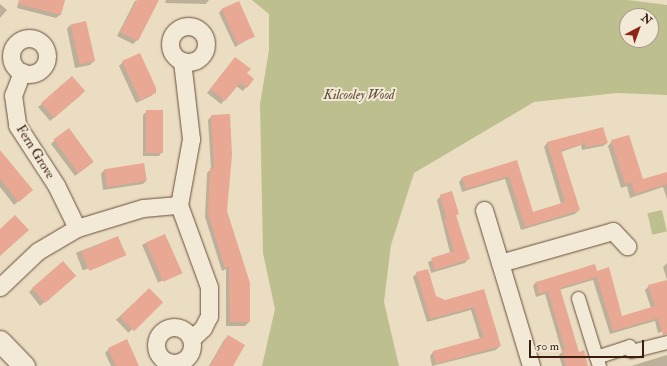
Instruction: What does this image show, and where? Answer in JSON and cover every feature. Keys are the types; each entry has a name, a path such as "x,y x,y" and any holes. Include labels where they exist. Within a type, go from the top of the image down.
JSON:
{"street":[{"path":"182,61 191,139 179,205 209,287 209,316 203,328 191,340"},
{"name":"Fern Grove","path":"22,72 13,95 17,125 56,185 77,228"},
{"path":"0,287 38,251 77,228 143,208 179,205"},
{"path":"484,210 531,366"},
{"path":"500,263 613,231 627,246"},
{"path":"578,298 597,361 628,346 631,351 667,342"},
{"path":"0,341 24,366"}],"green space":[{"name":"Kilcooley Wood","path":"252,0 628,0 667,5 667,95 617,93 534,102 414,173 391,245 384,302 399,366 262,366 275,309 263,253 260,104 269,50 269,14"},
{"path":"662,210 667,231 652,235 647,213"}],"building":[{"path":"19,0 65,0 61,15 19,4"},
{"path":"137,0 159,0 138,41 120,32"},
{"path":"239,1 255,37 238,44 222,9"},
{"path":"86,21 95,61 80,65 70,25"},
{"path":"140,53 156,88 156,93 140,100 122,61"},
{"path":"235,57 251,69 247,73 254,79 247,88 240,83 225,101 210,89"},
{"path":"72,76 85,91 54,118 41,103"},
{"path":"146,110 163,110 163,153 146,153"},
{"path":"230,114 232,155 227,211 250,283 250,322 230,322 229,266 225,268 208,213 210,168 214,168 211,115"},
{"path":"603,127 608,143 586,147 582,134 584,144 561,150 580,210 525,227 509,176 466,189 462,177 517,160 533,212 565,202 547,142"},
{"path":"69,128 94,162 78,173 54,139"},
{"path":"629,135 643,179 667,172 667,184 635,194 631,182 625,184 611,140"},
{"path":"0,150 33,190 19,202 0,179"},
{"path":"144,163 147,181 107,187 104,169"},
{"path":"452,191 459,214 447,218 440,195"},
{"path":"15,215 29,230 0,256 0,229"},
{"path":"456,215 470,259 435,270 431,258 454,251 444,219"},
{"path":"165,234 182,273 163,282 146,243"},
{"path":"118,236 126,255 89,271 81,252"},
{"path":"63,261 76,276 45,303 32,288"},
{"path":"595,264 597,271 609,267 622,316 655,306 648,285 667,280 667,334 663,335 658,318 613,331 597,277 560,288 579,352 584,350 588,366 566,366 562,350 565,349 548,291 539,294 536,282"},
{"path":"428,269 436,296 445,300 484,289 501,346 436,364 433,351 484,337 474,307 430,319 416,272"},
{"path":"149,288 163,302 134,331 120,317"},
{"path":"228,335 245,345 233,366 210,366"},
{"path":"127,339 139,366 116,366 108,348"}]}
